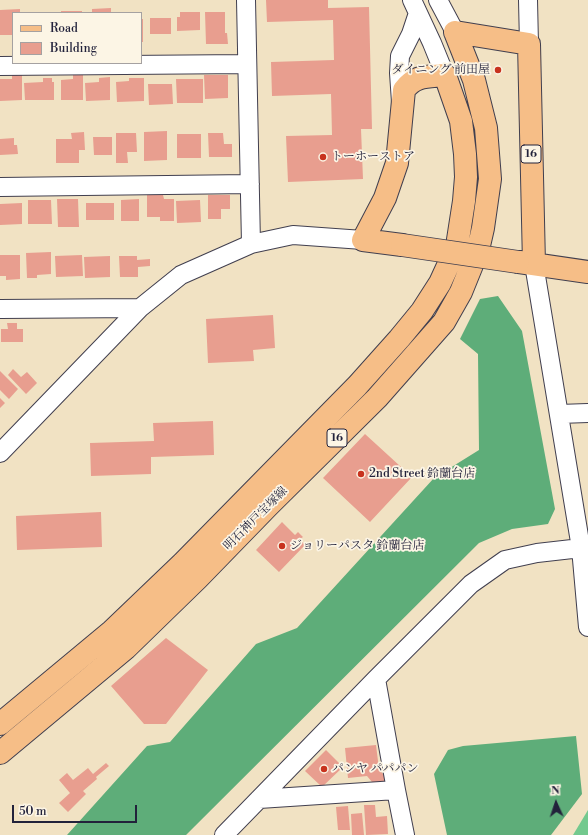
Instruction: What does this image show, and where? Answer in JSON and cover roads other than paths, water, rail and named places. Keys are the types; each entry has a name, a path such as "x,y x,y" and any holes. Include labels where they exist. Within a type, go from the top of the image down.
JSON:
{"main road":[{"path":"455,32 529,44"},
{"name":"明石神戸宝塚線","path":"0,753 126,648 198,578 377,398 444,322 461,292 478,250 483,228 490,179 486,128 474,80 455,32"},
{"name":"16","path":"526,263 529,44"},
{"path":"445,75 416,79 409,83 404,90 397,163 385,198 364,240 588,272"},
{"name":"明石神戸宝塚線","path":"0,724 112,631 184,563 357,386 399,340 422,311 440,283 457,246 462,222 466,177 465,154 461,121 445,75"}],"street":[{"path":"246,0 251,244"},
{"path":"438,0 455,32"},
{"path":"528,0 529,44"},
{"path":"415,6 445,75"},
{"path":"402,115 399,73 400,56 411,34 415,6"},
{"path":"0,66 247,64"},
{"path":"0,187 250,184"},
{"path":"0,453 140,308 181,274 251,244 293,235 364,240"},
{"path":"526,263 559,414 583,554 588,627"},
{"path":"0,309 140,308"},
{"path":"559,414 588,413"},
{"path":"224,835 471,584 505,560 537,553 583,554"},
{"path":"376,679 405,835"},
{"path":"259,799 396,790"}],"place":[{"name":"ダイニング 前田屋","path":"498,70"},
{"name":"トーホーストア","path":"323,157"},
{"name":"2nd Street 鈴蘭台店","path":"361,474"},
{"name":"ジョリーパスタ 鈴蘭台店","path":"282,546"},
{"name":"パンヤ パパパン","path":"324,769"}]}
